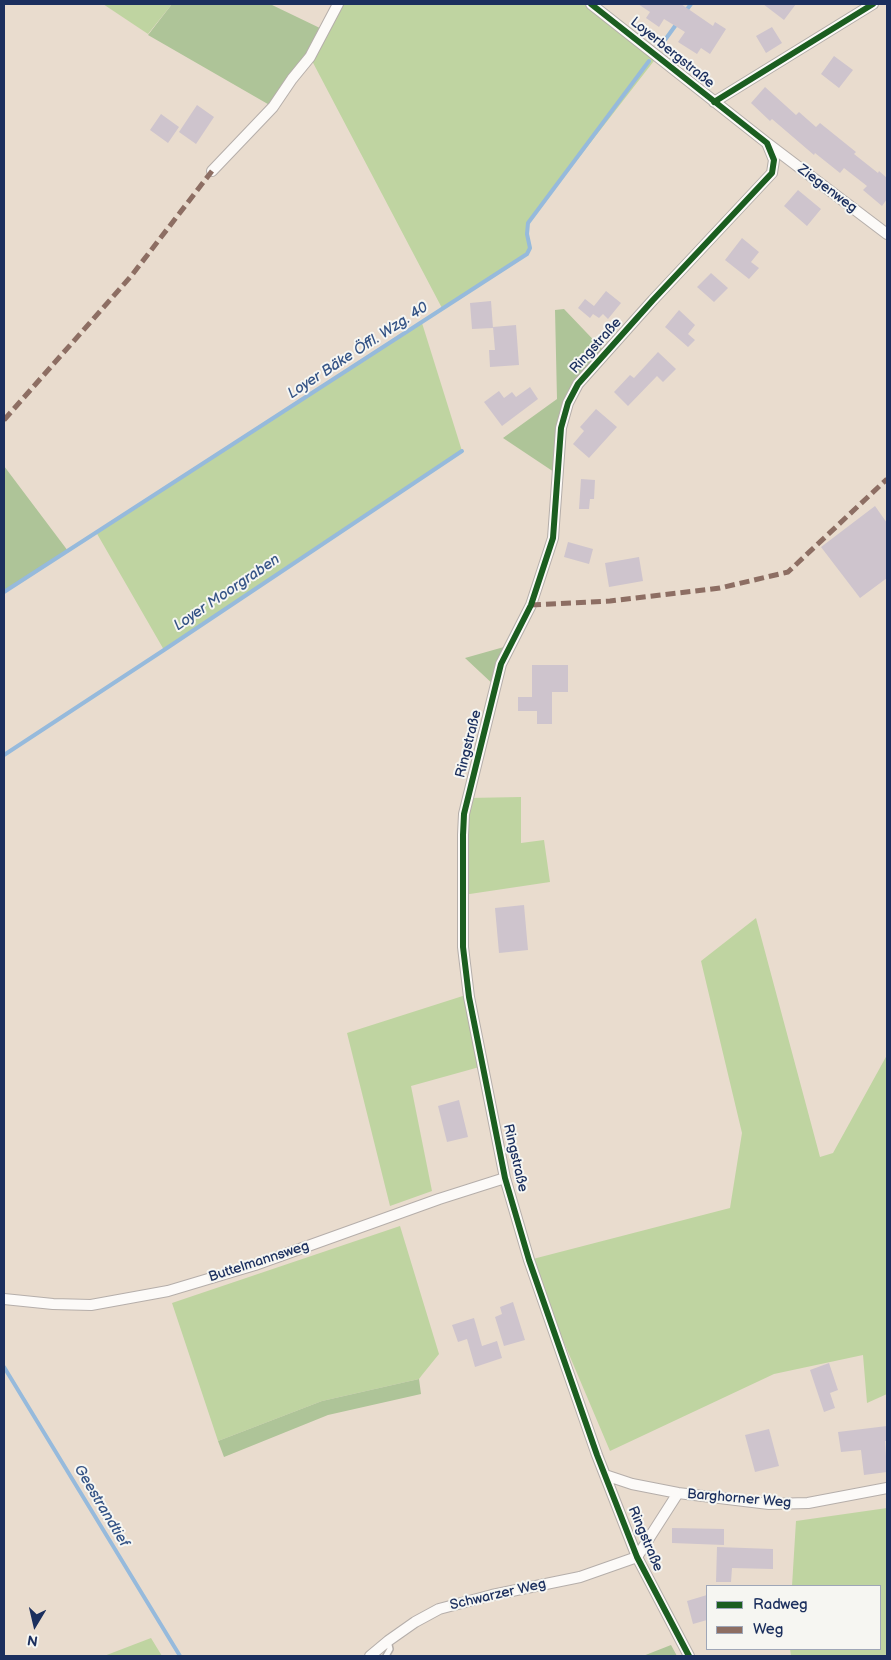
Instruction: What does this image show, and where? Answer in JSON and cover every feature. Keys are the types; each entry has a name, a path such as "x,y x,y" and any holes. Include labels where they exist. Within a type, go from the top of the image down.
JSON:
{"street":[{"path":"212,171 273,107 292,78 310,57 338,4"},
{"name":"Loyerbergstraße","path":"591,4 714,102"},
{"path":"766,143 714,102 872,4"},
{"name":"Ziegenweg","path":"766,143 887,234"},
{"name":"Ringstraße","path":"689,1656 637,1557 529,1260 505,1178 469,997 463,948 464,814 501,664 530,605 553,538 561,428 568,403 578,384 653,300 772,173 774,160 766,143"},
{"name":"Buttelmannsweg","path":"4,1298 53,1304 91,1305 168,1291 255,1265 439,1199 505,1178"},
{"name":"Barghorner Weg","path":"606,1475 632,1484 678,1493 768,1504 808,1504 887,1488"},
{"name":"Barghorner Weg","path":"637,1557 678,1493"},
{"name":"Schwarzer Weg","path":"370,1656 415,1622 439,1609 492,1595 580,1577 637,1557"}],"lane":[{"path":"386,1656 390,1649 388,1641"}],"green space":[{"path":"103,4 172,4 148,34"},
{"path":"172,4 270,4 324,30 273,107 148,35"},
{"path":"338,4 591,4 657,57 528,223 527,234 530,248 527,254 443,310 310,57"},
{"path":"564,309 606,353 568,403 557,474 503,438 557,399 555,310"},
{"path":"422,323 462,451 164,650 96,532"},
{"path":"4,466 68,551 4,592"},
{"path":"511,645 496,687 465,658"},
{"path":"521,797 521,843 544,840 550,882 463,895 468,798"},
{"path":"756,918 820,1157 833,1153 887,1055 887,1394 867,1403 863,1355 774,1374 610,1451 529,1260 730,1208 742,1133 701,961"},
{"path":"469,994 483,1066 411,1086 432,1191 390,1206 347,1033"},
{"path":"400,1226 439,1354 419,1379 322,1401 218,1441 172,1303"},
{"path":"419,1379 421,1394 328,1415 224,1457 218,1441 322,1401"},
{"path":"887,1508 887,1656 791,1656 790,1650 881,1650 881,1585 792,1585 796,1521"},
{"path":"151,1638 162,1656 104,1656"},
{"path":"671,1645 677,1656 643,1656"}],"building":[{"path":"638,4 681,4 713,26 715,22 726,29 710,54 701,48 697,54 678,42 685,32 664,19 659,27 646,18 650,12"},
{"path":"763,4 796,4 784,20"},
{"path":"772,27 782,43 766,53 756,36"},
{"path":"834,56 853,70 839,88 821,74"},
{"path":"765,87 796,115 799,112 816,127 820,123 856,152 854,154 887,178 887,199 882,206 863,190 867,186 844,168 840,173 815,153 814,155 772,119 770,121 751,103"},
{"path":"197,105 214,117 196,144 179,132"},
{"path":"161,114 179,127 168,143 150,130"},
{"path":"798,190 821,209 807,226 784,206"},
{"path":"742,238 759,252 751,262 759,268 749,279 725,260"},
{"path":"711,273 728,288 714,302 697,287"},
{"path":"606,291 621,303 608,319 603,314 599,318 593,314 590,318 578,308 585,299 594,306"},
{"path":"491,301 493,328 472,329 470,303"},
{"path":"679,310 695,325 688,334 695,340 688,347 665,327"},
{"path":"516,325 519,365 490,367 489,350 495,350 493,327"},
{"path":"658,352 676,369 663,382 657,376 628,406 614,392 630,375 634,378"},
{"path":"530,387 538,399 502,426 484,402 499,391 504,398 512,392 516,397"},
{"path":"596,409 617,427 589,458 573,444 584,431 580,427"},
{"path":"581,479 595,480 594,499 590,499 589,509 579,509"},
{"path":"875,506 887,523 887,578 860,598 821,547"},
{"path":"568,542 593,549 589,564 564,557"},
{"path":"639,557 643,581 609,587 605,563"},
{"path":"532,665 568,665 568,692 552,692 552,724 537,724 537,711 518,711 518,697 532,697"},
{"path":"524,905 528,950 499,953 495,908"},
{"path":"459,1100 468,1137 447,1142 438,1106"},
{"path":"513,1302 525,1340 504,1346 495,1317 502,1314 500,1307"},
{"path":"474,1318 482,1346 497,1341 502,1358 475,1367 467,1339 458,1342 452,1325"},
{"path":"829,1363 838,1390 830,1393 835,1408 824,1412 810,1370"},
{"path":"887,1426 887,1441 885,1441 887,1472 864,1475 861,1450 841,1452 838,1432"},
{"path":"769,1429 779,1466 755,1472 745,1435"},
{"path":"672,1528 724,1529 724,1545 672,1543"},
{"path":"717,1547 773,1549 773,1569 732,1568 731,1582 716,1582"},
{"path":"706,1595 706,1620 693,1624 687,1601"}],"waterway":[{"name":"Loyer Bäke Öffl. Wzg. 40","path":"685,12 691,4"},
{"name":"Loyer Bäke Öffl. Wzg. 40","path":"662,44 678,22"},
{"name":"Loyer Bäke Öffl. Wzg. 40","path":"4,592 527,254 530,248 527,234 528,223 649,61"},
{"name":"Loyer Moorgraben","path":"4,755 462,451"},
{"name":"Geestrandtief","path":"4,1367 180,1656"}],"marked path":[{"path":"4,420 132,275 212,171"},
{"path":"531,605 610,601 720,588 788,572 887,479"}],"cycle path":[{"path":"591,4 767,143 774,160 772,173 653,300 578,384 568,403 561,428 553,538 531,605 501,664 464,814 463,947 469,997 505,1178 529,1260 597,1455 637,1557 689,1656"},
{"path":"714,102 873,4"}]}
